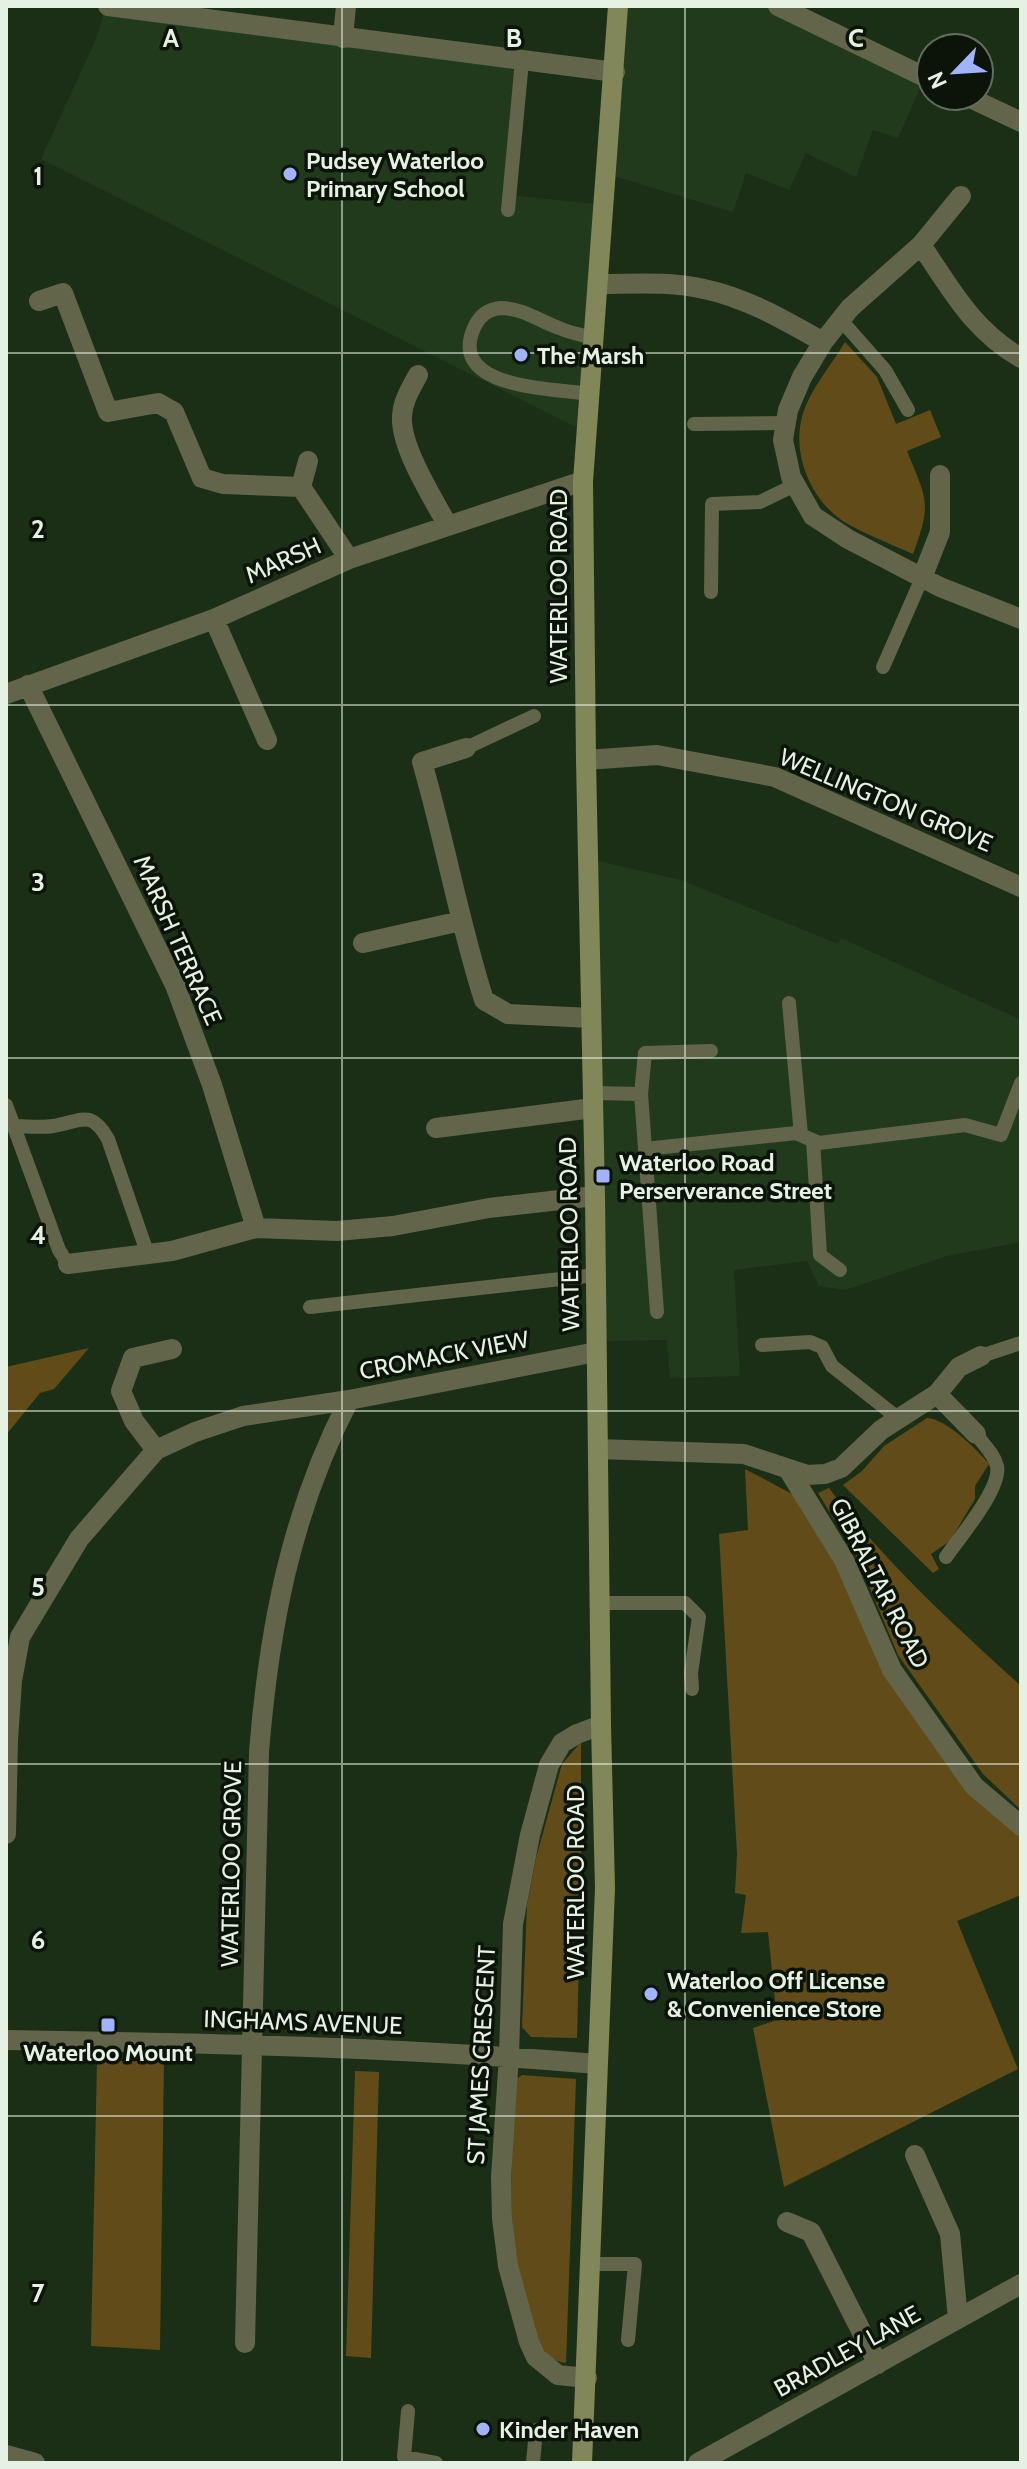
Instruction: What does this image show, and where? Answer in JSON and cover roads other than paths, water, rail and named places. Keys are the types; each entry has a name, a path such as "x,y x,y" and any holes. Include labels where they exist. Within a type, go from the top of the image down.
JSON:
{"main road":[{"name":"WATERLOO ROAD","path":"582,2463 605,1888 583,481 618,6"}],"street":[{"path":"108,6 615,72"},
{"path":"343,38 346,6"},
{"path":"778,6 915,72"},
{"path":"995,110 1021,122"},
{"path":"961,196 921,245 850,308 823,342 802,377 788,410 783,440 791,477 813,516 848,539 922,578 1021,619"},
{"path":"921,245 974,322 996,344 1021,358"},
{"path":"599,284 670,284 704,289 743,301 823,342"},
{"path":"39,301 63,293 108,412 158,403 174,412 202,478 223,484 301,487"},
{"path":"418,375 406,398 402,418 405,436 448,526"},
{"path":"308,461 301,487 349,559"},
{"path":"922,578 940,532 940,475"},
{"name":"MARSH","path":"6,694 214,619 349,559 583,481"},
{"path":"214,619 267,740"},
{"name":"MARSH TERRACE","path":"28,685 175,985 212,1085 256,1228"},
{"path":"466,748 422,762 484,1000 508,1014 591,1018"},
{"name":"WELLINGTON GROVE","path":"586,760 657,755 775,777 1021,887"},
{"path":"363,943 461,921"},
{"path":"436,1128 593,1101"},
{"path":"68,1264 172,1251 256,1228 337,1231 393,1226 489,1208 595,1196"},
{"path":"156,1450 134,1421 121,1391 133,1358 172,1349"},
{"name":"CROMACK VIEW","path":"349,1400 596,1352"},
{"path":"598,1449 744,1454 807,1475 825,1474 841,1468 869,1440 937,1394 959,1367 981,1356"},
{"path":"937,1394 976,1434"},
{"path":"6,1834 12,1681 20,1637 79,1539 156,1450 195,1432 243,1416 349,1400"},
{"name":"WATERLOO GROVE","path":"245,2343 259,1752 265,1680 278,1597 297,1526 331,1435 349,1400"},
{"name":"GIBRALTAR ROAD","path":"788,1469 844,1560 892,1670 974,1786 1021,1826"},
{"name":"ST JAMES CRESCENT","path":"587,2378 558,2375 536,2357 523,2325 508,2266 501,2177 513,1924 530,1835 549,1765 562,1743 601,1725"},
{"name":"INGHAMS AVENUE","path":"6,2040 253,2044 509,2056 597,2064"},
{"path":"915,2155 950,2234 958,2319"},
{"path":"787,2222 811,2232 878,2364"},
{"name":"BRADLEY LANE","path":"698,2463 1021,2284"},
{"path":"6,2455 35,2463"}],"lane":[{"path":"508,210 522,61"},
{"path":"590,394 496,378 476,366 470,357 468,342 479,318 487,311 501,308 518,310 562,330 594,338"},
{"path":"841,320 885,370 908,410"},
{"path":"694,424 786,423"},
{"path":"711,592 712,504 760,502 795,485"},
{"path":"883,667 922,578"},
{"path":"466,748 534,716"},
{"path":"789,1003 820,1255 840,1270"},
{"path":"657,1312 641,1094 645,1053 711,1051"},
{"path":"645,1149 796,1133 819,1143 965,1125 1001,1135 1021,1083"},
{"path":"593,1101 641,1094"},
{"path":"6,1105 59,1250 68,1264"},
{"path":"14,1126 53,1126 79,1118 92,1120 102,1127 148,1255"},
{"path":"310,1307 596,1275"},
{"path":"762,1345 810,1342 822,1347 832,1366 899,1419"},
{"path":"981,1356 1021,1343"},
{"path":"946,1557 994,1488 998,1468 976,1434"},
{"path":"600,1603 685,1603 699,1617 691,1673 692,1689"},
{"path":"590,2264 635,2264 628,2340"},
{"path":"408,2411 404,2457 436,2463"},
{"path":"533,2463 536,2430"}],"place":[{"name":"Pudsey Waterloo Primary School","path":"290,174"},
{"name":"The Marsh","path":"521,355"},
{"name":"Waterloo Road Perserverance Street","path":"603,1176"},
{"name":"Waterloo Off License & Convenience Store","path":"651,1994"},
{"name":"Waterloo Mount","path":"108,2025"},
{"name":"Kinder Haven","path":"483,2429"}]}
